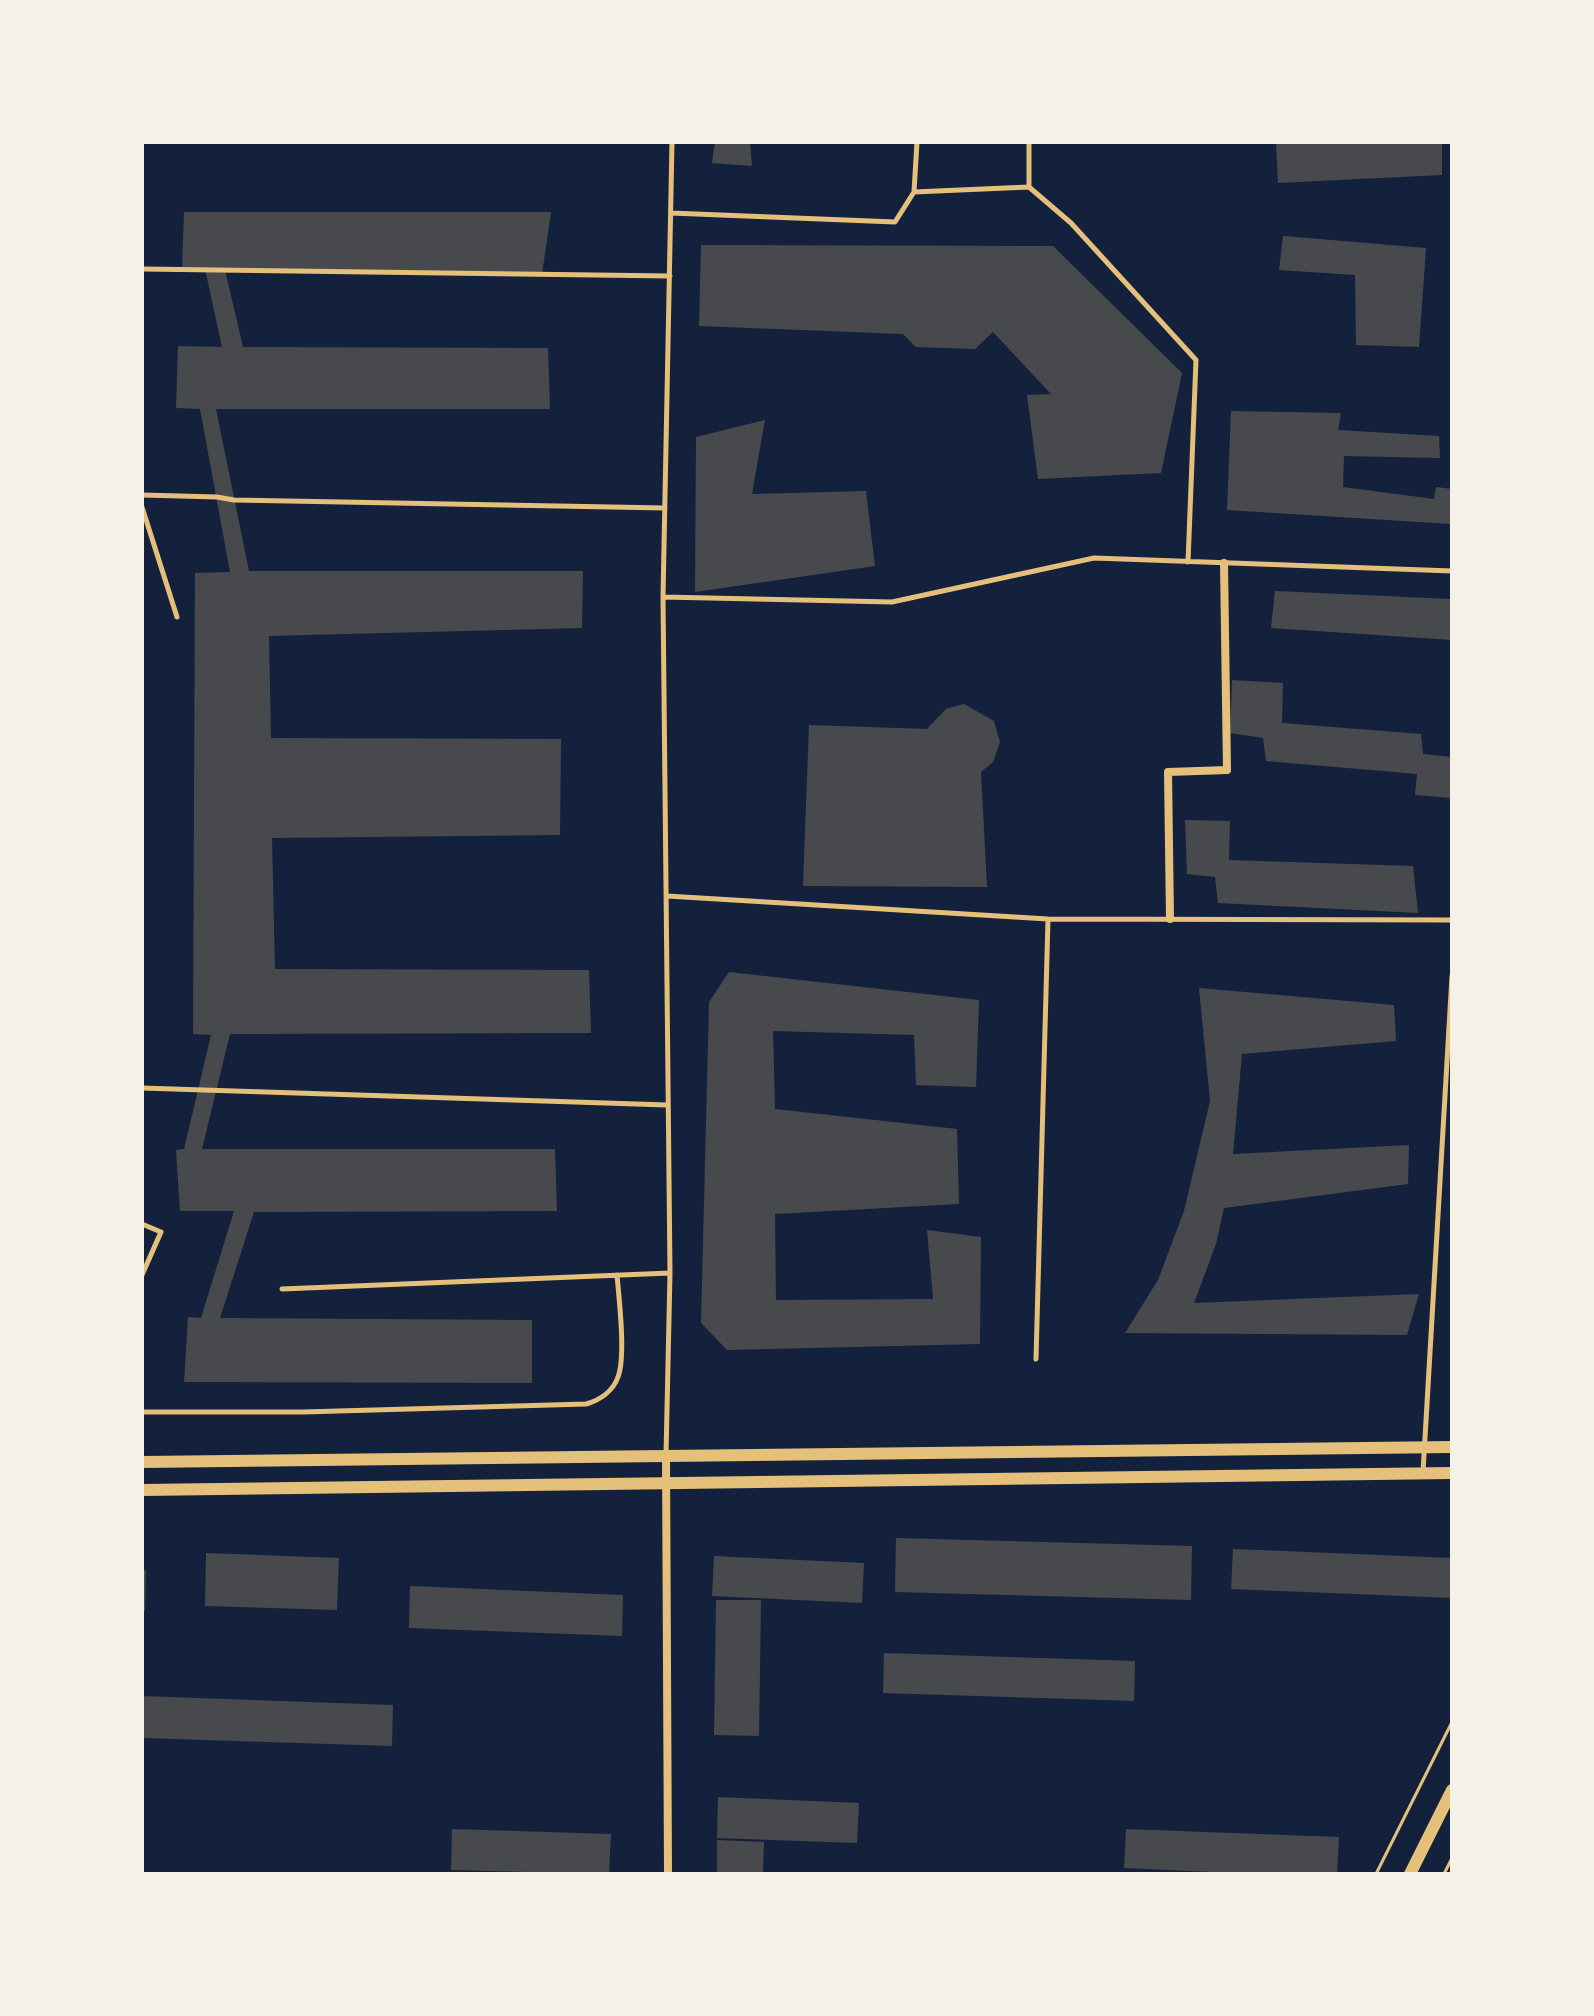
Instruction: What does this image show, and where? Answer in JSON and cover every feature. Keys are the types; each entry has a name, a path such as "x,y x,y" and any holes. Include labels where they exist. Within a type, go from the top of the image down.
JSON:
{"street":[{"path":"1170,919 1168,772 1227,770 1224,563"},
{"path":"142,1462 1452,1447"},
{"path":"666,1456 668,1874"},
{"path":"142,1490 1452,1473"},
{"path":"1410,1874 1452,1790"}],"lane":[{"path":"666,1456 670,1273 663,597 672,142"},
{"path":"671,213 895,222 914,192 917,142"},
{"path":"1029,142 1029,187"},
{"path":"914,192 1029,187 1071,223 1196,360 1188,562"},
{"path":"142,269 670,276"},
{"path":"142,495 665,508"},
{"path":"142,507 177,617"},
{"path":"663,597 892,602 1094,558 1452,571"},
{"path":"667,896 1048,919 1452,920"},
{"path":"1036,1359 1048,919"},
{"path":"1423,1473 1452,976"},
{"path":"142,1088 667,1105"},
{"path":"142,1224 161,1232 142,1275"},
{"path":"282,1289 670,1273"},
{"path":"142,1412 303,1412 586,1404 600,1400 617,1380 620,1370 617,1275"}],"path":[{"path":"1376,1874 1452,1722"},
{"path":"1444,1874 1452,1858"}],"building":[{"path":"715,142 750,142 752,166 712,163"},
{"path":"1276,142 1442,142 1442,175 1278,183"},
{"path":"184,212 551,212 542,274 225,270 243,347 548,348 550,409 216,409 249,571 583,571 582,628 269,636 271,738 561,739 560,835 272,838 275,969 589,970 591,1033 230,1034 202,1149 555,1149 557,1211 254,1212 220,1318 532,1320 532,1383 184,1382 188,1317 201,1318 234,1211 180,1211 176,1150 184,1149 211,1035 193,1034 195,573 230,572 200,409 176,408 178,346 222,347 205,269 182,269"},
{"path":"1283,236 1426,248 1419,347 1356,345 1355,275 1279,270"},
{"path":"701,245 1053,246 1182,373 1161,473 1038,479 1027,395 1051,394 993,332 975,349 916,347 903,334 699,326"},
{"path":"1231,411 1341,413 1338,430 1439,436 1440,458 1344,456 1343,487 1434,499 1436,487 1452,489 1451,524 1227,510"},
{"path":"765,420 752,494 866,491 875,566 695,592 696,437"},
{"path":"1275,591 1452,599 1452,640 1271,628"},
{"path":"1232,680 1283,683 1282,723 1421,734 1423,754 1452,757 1451,798 1415,795 1417,774 1266,761 1263,738 1230,733"},
{"path":"964,704 994,721 1000,742 993,762 981,772 987,887 803,886 809,725 927,729 946,709"},
{"path":"1185,820 1230,821 1229,860 1413,866 1418,913 1218,903 1215,877 1187,874"},
{"path":"729,972 979,1000 976,1087 916,1085 914,1035 773,1031 775,1109 957,1129 959,1204 775,1214 776,1300 933,1299 927,1230 981,1237 980,1344 727,1350 701,1323 709,1002"},
{"path":"1199,988 1394,1005 1396,1041 1242,1054 1233,1154 1409,1145 1408,1184 1224,1208 1216,1244 1194,1303 1419,1294 1407,1335 1125,1333 1158,1280 1184,1211 1210,1101"},
{"path":"896,1538 1192,1546 1191,1600 895,1592"},
{"path":"1233,1549 1452,1558 1452,1598 1231,1589"},
{"path":"206,1553 339,1558 337,1610 205,1606"},
{"path":"714,1556 864,1563 862,1603 712,1596"},
{"path":"142,1570 146,1570 145,1611 142,1610"},
{"path":"410,1586 623,1595 622,1636 409,1628"},
{"path":"716,1600 761,1600 759,1736 714,1735"},
{"path":"884,1653 1135,1661 1134,1701 883,1693"},
{"path":"142,1696 393,1705 392,1746 142,1738"},
{"path":"718,1797 859,1803 857,1843 717,1838"},
{"path":"452,1829 611,1834 609,1874 451,1870"},
{"path":"1126,1829 1339,1837 1337,1874 1124,1868"},
{"path":"717,1840 764,1842 763,1874 717,1874"}]}
